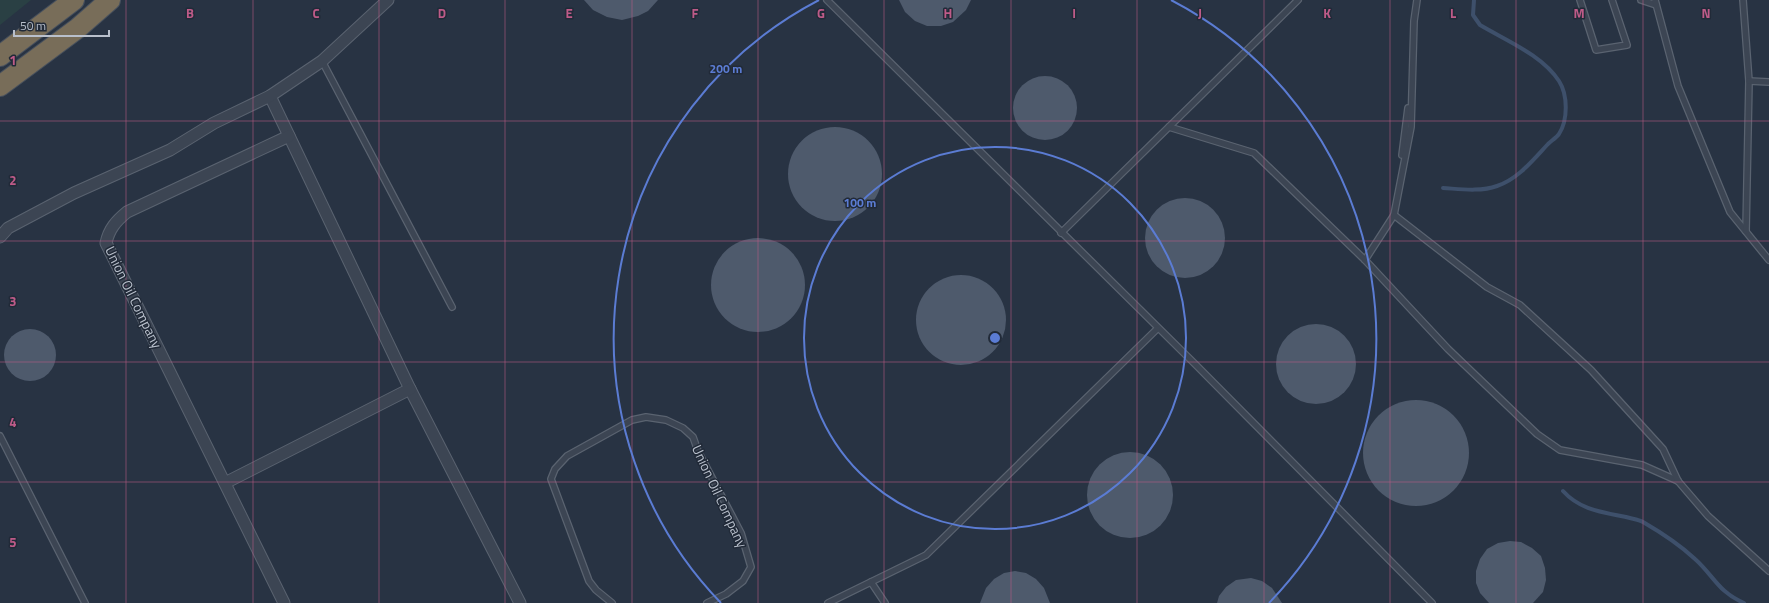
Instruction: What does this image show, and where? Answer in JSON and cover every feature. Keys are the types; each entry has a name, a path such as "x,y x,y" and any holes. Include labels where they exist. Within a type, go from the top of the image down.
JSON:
{"highway":[{"path":"0,56 74,0"},
{"path":"0,86 78,28 110,0"}],"street":[{"path":"0,237 8,228 41,210 74,193 170,150 214,123 270,96 322,61 388,0"},
{"path":"270,96 410,389 520,603"},
{"name":"Union Oil Company","path":"284,603 106,243 108,233 115,222 126,212 289,136"},
{"path":"225,483 410,389"}],"lane":[{"path":"827,0 1196,366 1428,602"},
{"path":"1061,233 1298,0"},
{"path":"1365,260 1394,215 1410,93 1416,0"},
{"path":"1580,0 1596,50 1627,45 1612,0"},
{"path":"1641,0 1655,2 1678,86 1730,212 1769,260"},
{"path":"1743,0 1749,81 1746,231"},
{"path":"322,61 452,306"},
{"path":"1749,81 1769,82"},
{"path":"1169,127 1254,153 1365,260 1448,349 1537,434 1560,450 1642,465 1678,481"},
{"path":"1394,215 1487,287 1520,305 1591,370 1663,449 1678,481 1708,516 1769,571"},
{"path":"828,603 926,555 1157,329"},
{"name":"Union Oil Company","path":"612,603 596,590 589,581 551,479 555,469 567,456 632,420 646,417 666,420 683,428 693,437 698,452 741,533 751,567 743,581 726,594 707,603"},
{"path":"0,436 85,603"},
{"path":"871,582 885,603"}],"green space":[{"path":"0,0 31,0 0,25"}],"building":[{"path":"584,0 658,0 648,11 638,16 622,20 607,17 593,10"},
{"path":"899,0 971,0 966,10 953,22 941,26 927,26 915,21 905,12"},
{"path":"1039,76 1051,76 1068,85 1075,96 1077,108 1075,120 1068,131 1051,140 1039,140 1027,135 1018,126 1013,114 1013,102 1018,90 1027,81"},
{"path":"835,127 853,131 868,141 878,156 882,174 878,192 868,207 853,217 835,221 817,217 802,207 792,192 788,174 792,156 802,141 817,131"},
{"path":"1185,198 1200,201 1213,210 1222,223 1225,238 1222,253 1213,266 1200,275 1185,278 1170,275 1157,266 1148,253 1145,238 1148,223 1157,210 1170,201"},
{"path":"758,238 776,241 791,252 802,267 805,285 802,303 791,318 776,329 758,332 740,329 725,318 714,303 711,285 714,267 725,252 740,241"},
{"path":"952,275 970,275 986,282 999,295 1006,311 1006,329 999,345 986,358 970,365 952,365 936,358 923,345 916,329 916,311 923,295 936,282"},
{"path":"1316,324 1331,327 1344,336 1353,349 1356,364 1353,379 1344,392 1331,401 1316,404 1301,401 1288,392 1279,379 1276,364 1279,349 1288,336 1301,327"},
{"path":"30,329 40,331 48,337 54,345 56,355 54,365 48,373 40,379 30,381 20,379 12,373 6,365 4,355 6,345 12,337 20,331"},
{"path":"1416,400 1436,404 1453,416 1465,433 1469,453 1465,473 1453,490 1436,502 1416,506 1396,502 1379,490 1367,473 1363,453 1367,433 1379,416 1396,404"},
{"path":"1130,452 1147,455 1161,464 1170,478 1173,495 1170,512 1161,526 1147,535 1130,538 1113,535 1099,526 1090,512 1087,495 1090,478 1099,464 1113,455"},
{"path":"1510,541 1521,542 1532,548 1541,556 1545,568 1546,580 1543,592 1533,603 1489,603 1480,593 1476,583 1476,571 1480,559 1487,549 1498,543"},
{"path":"1015,571 1026,573 1036,579 1044,588 1050,603 980,603 986,588 994,579 1004,573"},
{"path":"1251,578 1262,581 1272,588 1282,603 1217,603 1219,596 1226,587 1236,580"}],"waterway":[{"path":"1443,188 1470,190 1484,189 1505,183 1525,168 1559,134 1564,122 1566,108 1564,93 1559,81 1552,72 1534,56 1480,25 1473,15 1474,0"},
{"path":"1563,491 1584,506 1600,512 1639,520 1657,530 1689,554 1722,589 1735,599 1744,603"}]}
